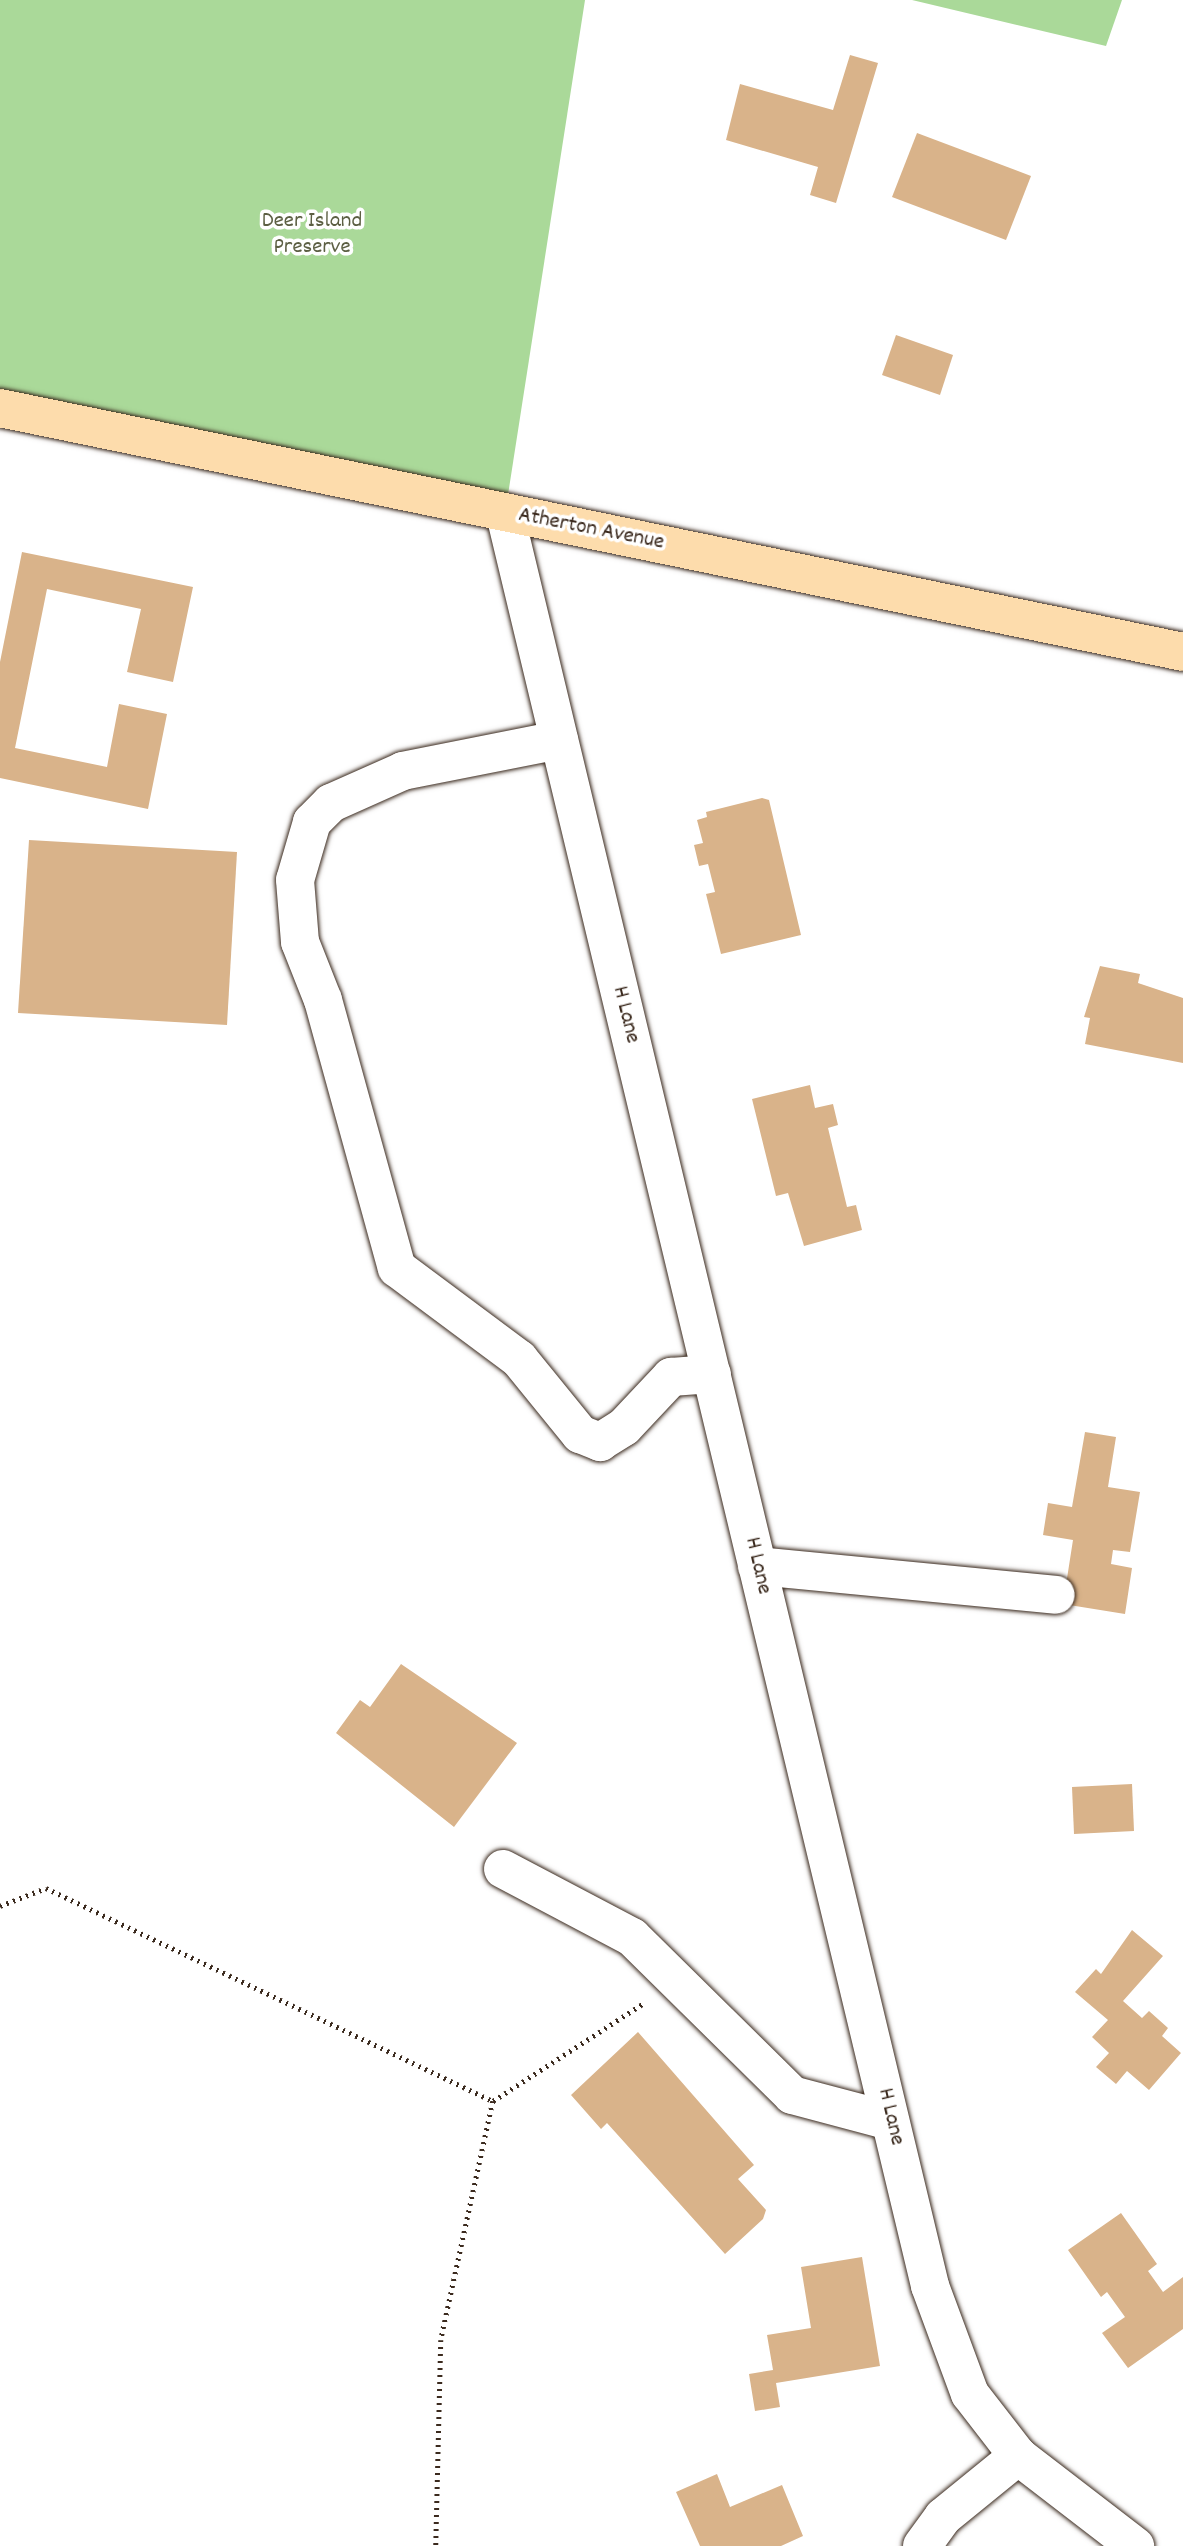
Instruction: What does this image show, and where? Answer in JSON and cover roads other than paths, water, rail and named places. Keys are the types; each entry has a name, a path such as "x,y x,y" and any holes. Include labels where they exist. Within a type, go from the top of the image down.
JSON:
{"main road":[{"name":"Atherton Avenue","path":"0,408 1183,652"}],"street":[{"name":"H Lane","path":"505,514 930,2286 970,2394 1018,2456 1135,2546"},
{"path":"559,740 403,771 331,803 312,822 295,880 300,942 323,1000 397,1268 519,1359 580,1434 600,1442 624,1427 671,1377 712,1374"},
{"path":"757,1566 1056,1594"},
{"path":"503,1869 632,1937 792,2095 890,2121"},
{"path":"922,2546 943,2518 1018,2456"}],"park label":[{"name":"Deer Island Preserve","path":"312,235"}]}
